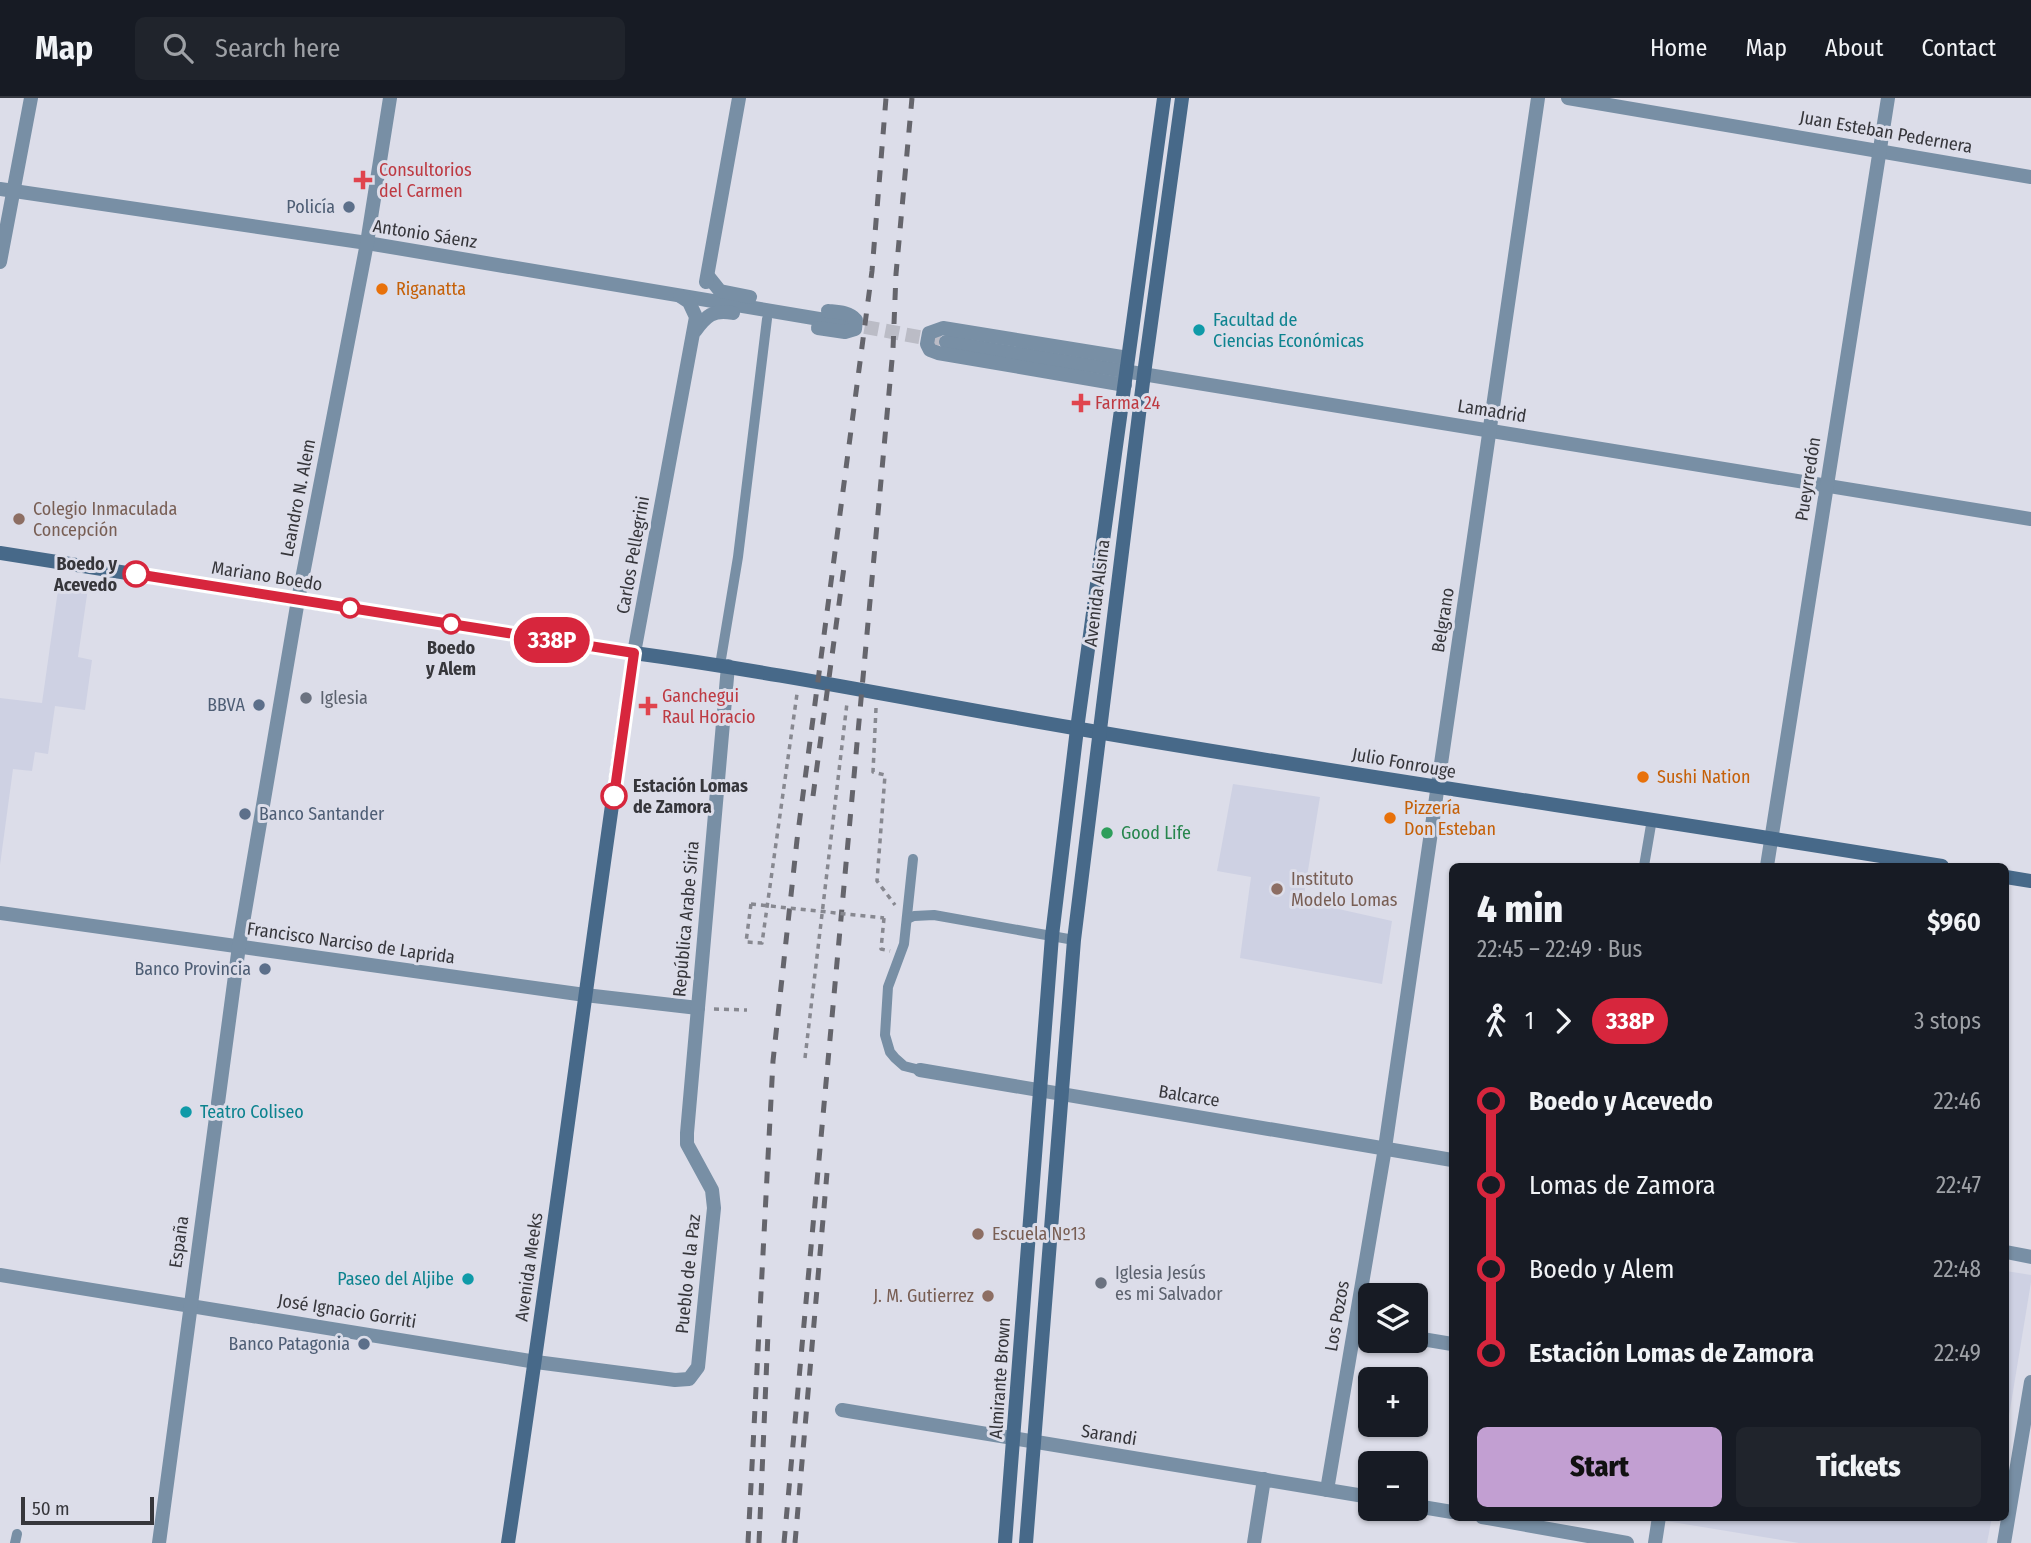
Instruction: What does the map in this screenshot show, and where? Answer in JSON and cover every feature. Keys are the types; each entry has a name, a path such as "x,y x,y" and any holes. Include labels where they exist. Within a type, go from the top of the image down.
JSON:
{"street":[{"path":"0,262 7,190 30,98"},
{"name":"Leandro N. Alem","path":"239,946 298,600 367,243 390,98"},
{"path":"679,296 701,291 708,276 739,98"},
{"name":"Avenida Alsina","path":"1039,1091 1052,936 1077,729 1164,98"},
{"name":"Avenida Alsina","path":"1060,1095 1074,940 1099,732 1182,98"},
{"name":"Belgrano","path":"1385,1148 1538,98"},
{"name":"Juan Esteban Pedernera","path":"1568,98 2031,177"},
{"name":"Pueyrredón","path":"1768,863 1888,98"},
{"name":"Antonio Sáenz","path":"7,190 367,243 843,323"},
{"path":"694,332 705,318 714,312 723,311 845,332 855,329 856,320 849,314 731,294 714,286 708,276"},
{"path":"679,296 694,309 694,332"},
{"name":"Lamadrid","path":"1126,372 943,328 929,333 927,344 930,350 938,353 1144,374 2031,519"},
{"name":"Carlos Pellegrini","path":"585,995 634,653 694,332"},
{"name":"Lamadrid","path":"946,342 1126,372"},
{"name":"Mariano Boedo","path":"0,553 724,665 855,688"},
{"name":"República Arabe Siria","path":"698,1008 724,665"},
{"name":"Julio Fonrouge","path":"855,688 1077,729 1437,789 1652,819 1924,863"},
{"path":"2009,877 2031,881"},
{"name":"Francisco Narciso de Laprida","path":"0,913 585,995 698,1008"},
{"name":"España","path":"159,1543 239,946"},
{"name":"Avenida Meeks","path":"508,1543 536,1362 585,995"},
{"name":"Pueblo de la Paz","path":"689,1379 698,1367 714,1208 712,1191 687,1144 698,1008"},
{"name":"Balcarce","path":"920,1070 1449,1159"},
{"name":"Almirante Brown","path":"1005,1543 1039,1091"},
{"path":"1026,1543 1060,1095"},
{"name":"Los Pozos","path":"1327,1490 1385,1148"},
{"path":"2009,1253 2031,1257"},
{"name":"José Ignacio Gorriti","path":"0,1275 536,1362 676,1380 689,1379"},
{"path":"1354,1327 1358,1328"},
{"path":"1428,1340 1449,1344"},
{"path":"2009,1513 2031,1382"},
{"name":"Sarandi","path":"842,1410 1358,1495"},
{"path":"1254,1543 1264,1479"},
{"path":"1428,1508 1449,1512"},
{"path":"1504,1521 1627,1543"},
{"path":"1655,1543 1658,1521"},
{"path":"2004,1543 2008,1521"}],"lane":[{"path":"724,665 767,319"},
{"path":"1645,863 1652,819"},
{"path":"913,859 904,944 888,987 885,1035 890,1052 895,1058 904,1066 920,1070"},
{"path":"907,919 934,915 1074,940"}],"path":[{"path":"800,678 762,943 746,942 751,904 823,912 884,918 881,949"},
{"path":"805,1058 855,688"},
{"path":"877,692 873,772 885,775 877,881 899,909"},
{"path":"698,1008 747,1010"}],"shaded area":[{"path":"59,583 88,588 78,657 92,660 85,710 55,706 48,754 35,752 32,771 13,769 0,865 0,698 42,703"},
{"name":"Instituto Modelo Lomas","path":"1233,784 1320,797 1303,901 1392,921 1382,984 1240,958 1251,877 1217,871"},
{"path":"2009,1271 2031,1275 2009,1416"},
{"path":"1666,1521 1991,1521 1987,1543 1799,1543"}],"tunnel":[{"path":"844,323 946,342"}],"railway":[{"path":"748,1543 773,1061 797,840 872,271 886,98"},
{"path":"784,1543 893,349 896,274 912,98"},
{"path":"813,796 844,567"},
{"path":"795,1543 827,1173"},
{"path":"759,1543 768,1333"}],"bus line":[{"name":"338P","path":"136,574 634,653 614,796"}],"place":[{"name":"Consultorios del Carmen","path":"363,180"},
{"name":"Policía","path":"349,207"},
{"name":"Riganatta","path":"382,289"},
{"name":"Facultad de Ciencias Económicas","path":"1199,330"},
{"name":"Farma 24","path":"1081,403"},
{"name":"Colegio Inmaculada Concepción","path":"19,519"},
{"name":"Boedo y Acevedo","path":"136,574"},
{"name":"Boedo y Alem","path":"451,624"},
{"name":"Iglesia","path":"306,698"},
{"name":"BBVA","path":"259,705"},
{"name":"Ganchegui Raul Horacio","path":"648,706"},
{"name":"Sushi Nation","path":"1643,777"},
{"name":"Estación Lomas de Zamora","path":"614,796"},
{"name":"Banco Santander","path":"245,814"},
{"name":"Pizzería Don Esteban","path":"1390,818"},
{"name":"Good Life","path":"1107,833"},
{"name":"Instituto Modelo Lomas","path":"1277,889"},
{"name":"Banco Provincia","path":"265,969"},
{"name":"Teatro Coliseo","path":"186,1112"},
{"name":"Escuela Nº13","path":"978,1234"},
{"name":"Paseo del Aljibe","path":"468,1279"},
{"name":"Iglesia Jesús es mi Salvador","path":"1101,1283"},
{"name":"J. M. Gutierrez","path":"988,1296"},
{"name":"Banco Patagonia","path":"364,1344"}]}
